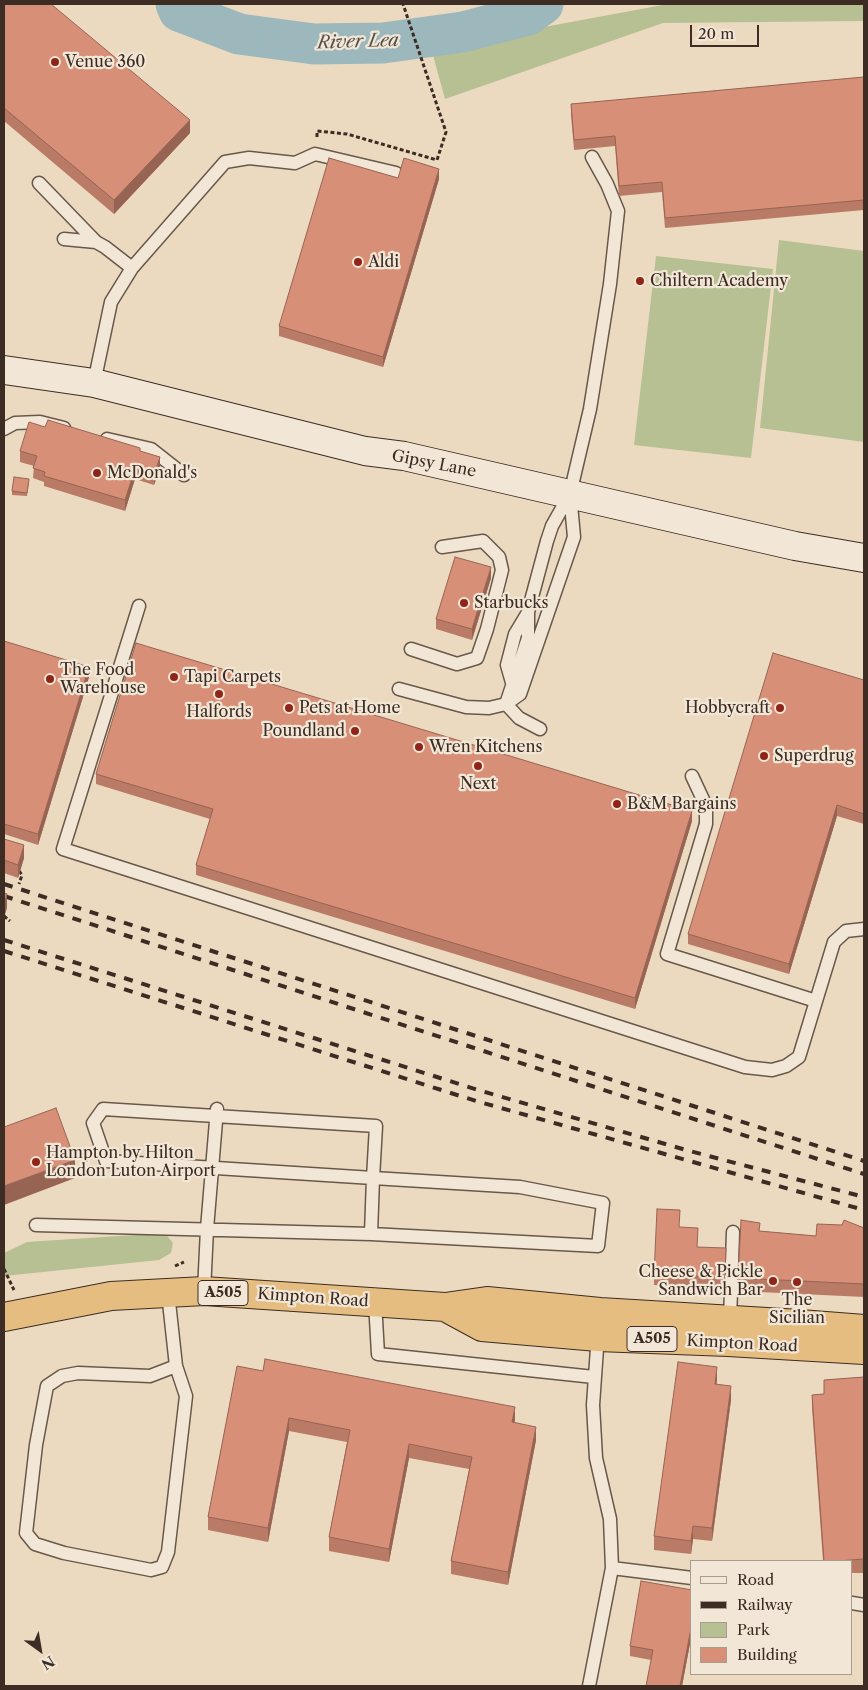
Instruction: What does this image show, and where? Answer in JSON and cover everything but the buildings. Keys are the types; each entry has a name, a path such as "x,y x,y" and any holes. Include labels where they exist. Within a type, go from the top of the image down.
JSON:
{"highway":[{"name":"Kimpton Road","path":"4,1318 111,1296 204,1291 445,1307 482,1327 730,1320 864,1329"},
{"name":"Kimpton Road","path":"599,1325 728,1342 864,1350"}],"main road":[{"name":"Gipsy Lane","path":"4,370 94,383 365,451 404,456 796,546 864,558"}],"lane":[{"path":"94,383 111,302 132,268 226,162 248,158 295,163 316,154 396,173"},
{"path":"506,704 513,686 507,665 515,634 528,612 552,526 570,494 590,409 610,284 618,211 607,184 592,157"},
{"path":"39,184 96,242 132,268"},
{"path":"64,239 96,242"},
{"path":"7,426 40,422 77,431"},
{"path":"96,436 151,449 184,475"},
{"path":"399,689 466,707 490,708 506,704 520,694 574,537 570,494"},
{"path":"411,649 457,664 477,658 487,628 502,570 499,557 482,541 442,547"},
{"path":"139,606 63,849 745,1067 772,1070 786,1066 799,1058 834,942 846,931 864,929"},
{"path":"506,704 519,718 540,729"},
{"path":"692,776 706,806 706,824 667,954 816,1000"},
{"path":"36,1224 371,1234 598,1246 602,1203 520,1187 373,1178 213,1168 106,1161 93,1123 103,1109 217,1112 376,1126 373,1178 371,1234"},
{"path":"204,1291 207,1228 217,1112"},
{"path":"730,1320 733,1232"},
{"path":"168,1293 176,1366 186,1396 168,1552 162,1567 151,1570 64,1554 35,1544 26,1533 36,1444 48,1386 62,1376 78,1373 150,1376 176,1366"},
{"path":"375,1302 378,1354 594,1377"},
{"path":"588,1686 612,1568 610,1519 596,1458 593,1405 599,1325"},
{"path":"612,1568 690,1578"}],"path":[{"path":"316,154 317,131 347,134 437,160 446,132 404,6"},
{"path":"17,870 22,875 19,884"},
{"path":"4,916 10,921 4,922"}],"green space":[{"path":"668,4 864,4 864,21 663,23 445,99 431,48"},
{"path":"779,240 864,251 864,442 760,428"},
{"path":"656,256 773,269 751,458 634,445"},
{"path":"165,1233 173,1243 171,1253 159,1260 4,1276 4,1253 27,1242"}],"waterway":[{"name":"River Lea","path":"176,4 179,11 239,34 314,44 383,43 463,32 528,15 543,4"}],"railway":[{"path":"4,884 864,1161"},
{"path":"4,896 864,1174"},
{"path":"4,940 478,1090 686,1150 864,1197"},
{"path":"4,951 476,1101 864,1210"}],"place":[{"name":"Venue 360","path":"55,62"},
{"name":"Aldi","path":"358,262"},
{"name":"Chiltern Academy","path":"640,281"},
{"name":"McDonald's","path":"97,473"},
{"name":"Starbucks","path":"464,603"},
{"name":"Tapi Carpets","path":"174,677"},
{"name":"The Food Warehouse","path":"50,679"},
{"name":"Halfords","path":"219,694"},
{"name":"Pets at Home","path":"289,708"},
{"name":"Hobbycraft","path":"780,708"},
{"name":"Poundland","path":"355,731"},
{"name":"Wren Kitchens","path":"419,747"},
{"name":"Superdrug","path":"764,756"},
{"name":"Next","path":"478,766"},
{"name":"B&M Bargains","path":"617,804"},
{"name":"Hampton by Hilton London Luton Airport","path":"36,1162"},
{"name":"Cheese & Pickle Sandwich Bar","path":"773,1281"},
{"name":"The Sicilian","path":"797,1282"}]}
